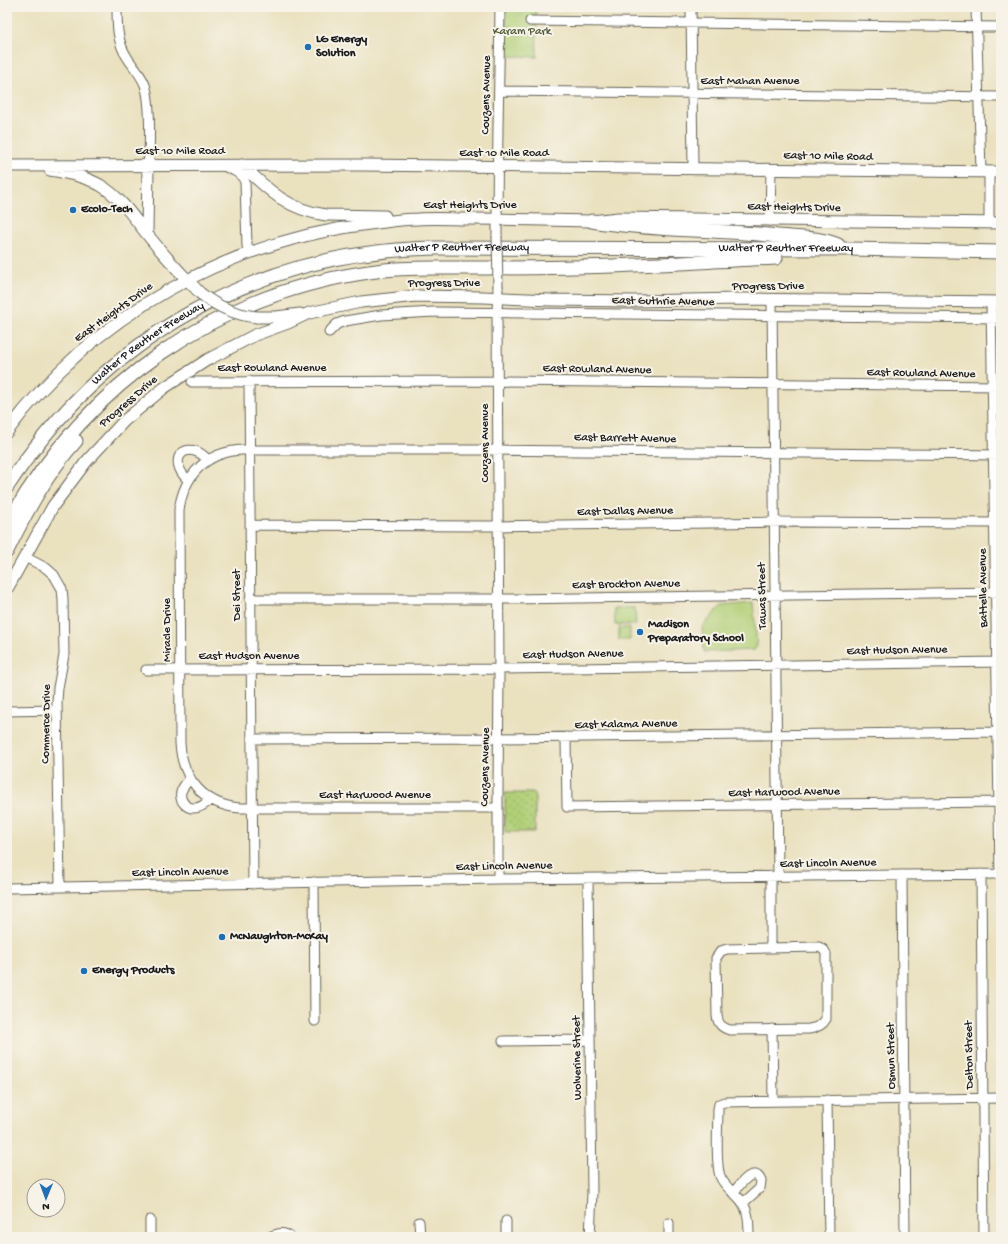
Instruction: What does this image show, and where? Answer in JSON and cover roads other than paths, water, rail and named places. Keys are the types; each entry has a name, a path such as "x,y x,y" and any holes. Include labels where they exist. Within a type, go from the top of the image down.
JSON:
{"highway":[{"path":"592,221 828,241 849,250"},
{"name":"Walter P Reuther Freeway","path":"7,487 40,441 66,410 90,386 123,358 170,324 218,298 254,282 286,271 349,256 397,250 436,248 1001,252"},
{"name":"Walter P Reuther Freeway","path":"7,525 48,461 84,419 119,385 155,356 220,318 273,296 313,283 377,270 408,268 575,267 911,251"},
{"path":"7,472 38,430 85,380 123,358"},
{"path":"7,551 34,499 54,468 112,399 119,385"}],"main road":[{"path":"147,234 148,165"},
{"name":"East 10 Mile Road","path":"7,166 242,165 1001,172"},
{"path":"242,165 274,195 288,203 308,211 326,215 378,216 418,219"},
{"path":"28,166 74,175 101,186 113,194 125,205 147,234 187,280 208,300 229,310 257,317 276,317 309,313"},
{"name":"East Heights Drive","path":"7,432 36,396 84,349 153,298 187,280 249,253 298,237 324,231 377,223 418,219 592,221 618,218 1001,224"},
{"name":"Progress Drive","path":"7,589 53,506 78,473 111,435 140,407 170,384 220,353 255,335 288,323 309,313 383,299 498,293 634,301 772,300 996,302"}],"street":[{"path":"117,7 118,33 121,46 125,55 142,79 147,91 149,143 148,165"},
{"name":"Couzens Avenue","path":"498,879 499,599 497,167 500,91 500,7"},
{"path":"691,7 693,168"},
{"path":"976,7 979,97 989,223"},
{"path":"530,21 1001,27"},
{"name":"East Mahan Avenue","path":"500,91 1001,97"},
{"path":"223,165 239,172 244,179 247,246 249,253"},
{"path":"770,221 771,169"},
{"name":"Tawas Street","path":"771,948 777,805 772,300"},
{"name":"Battelle Avenue","path":"996,302 991,318 997,386 1001,874"},
{"name":"East Guthrie Avenue","path":"329,332 336,324 340,322 381,315 413,313 497,312 1001,318"},
{"name":"Dei Street","path":"249,381 253,884"},
{"name":"East Rowland Avenue","path":"192,382 498,381 997,386"},
{"path":"188,480 181,473 179,467 178,460 180,454 186,450 194,450 208,460"},
{"name":"East Barrett Avenue","path":"249,450 498,450 997,455"},
{"name":"Miracle Drive","path":"249,450 227,452 208,460 198,468 188,480 181,496 179,510 180,670 181,750 184,767 190,779 199,790 212,800 230,807 252,808"},
{"name":"East Dallas Avenue","path":"250,526 774,522 998,523"},
{"name":"Commerce Drive","path":"25,557 46,568 54,575 62,589 64,655 58,688 57,710 60,887"},
{"name":"East Brockton Avenue","path":"250,599 499,599 999,592"},
{"name":"East Hudson Avenue","path":"146,670 499,669 999,662"},
{"path":"7,711 57,710"},
{"name":"East Kalama Avenue","path":"252,739 498,738 1000,732"},
{"name":"East Harwood Avenue","path":"566,737 567,807 1000,802"},
{"path":"190,779 181,792 181,798 186,806 198,808 212,800"},
{"name":"East Harwood Avenue","path":"252,808 498,808"},
{"name":"Osmun Street","path":"902,874 905,1237"},
{"name":"Delton Street","path":"981,874 984,1237"},
{"name":"East Lincoln Avenue","path":"7,888 498,879 1001,874"},
{"name":"Wolverine Street","path":"588,878 592,1187 590,1237"},
{"path":"314,882 315,1021"},
{"path":"816,947 822,949 826,954 826,1016 824,1023 816,1028 730,1030 722,1027 717,1020 716,958 721,951 727,949 771,948 816,947"},
{"path":"772,1029 773,1101"},
{"path":"502,1041 590,1040"},
{"path":"749,1237 748,1213 744,1203 724,1184 719,1170 719,1104 724,1102 1001,1098"},
{"path":"827,1100 828,1237"},
{"path":"733,1192 750,1175 756,1175 760,1178 762,1183 760,1188 744,1203"},
{"path":"150,1220 150,1237"},
{"path":"506,1221 506,1237"},
{"path":"419,1222 420,1237"},
{"path":"669,1223 669,1237"},
{"path":"269,1237 280,1233 288,1235"}],"place":[{"name":"LG Energy Solution","path":"308,47"},
{"name":"Ecolo-Tech","path":"73,210"},
{"name":"Madison Preparatory School","path":"640,632"},
{"name":"McNaughton-McKay","path":"222,937"},
{"name":"Energy Products","path":"84,971"}],"park label":[{"name":"Karam Park","path":"522,32"}]}
